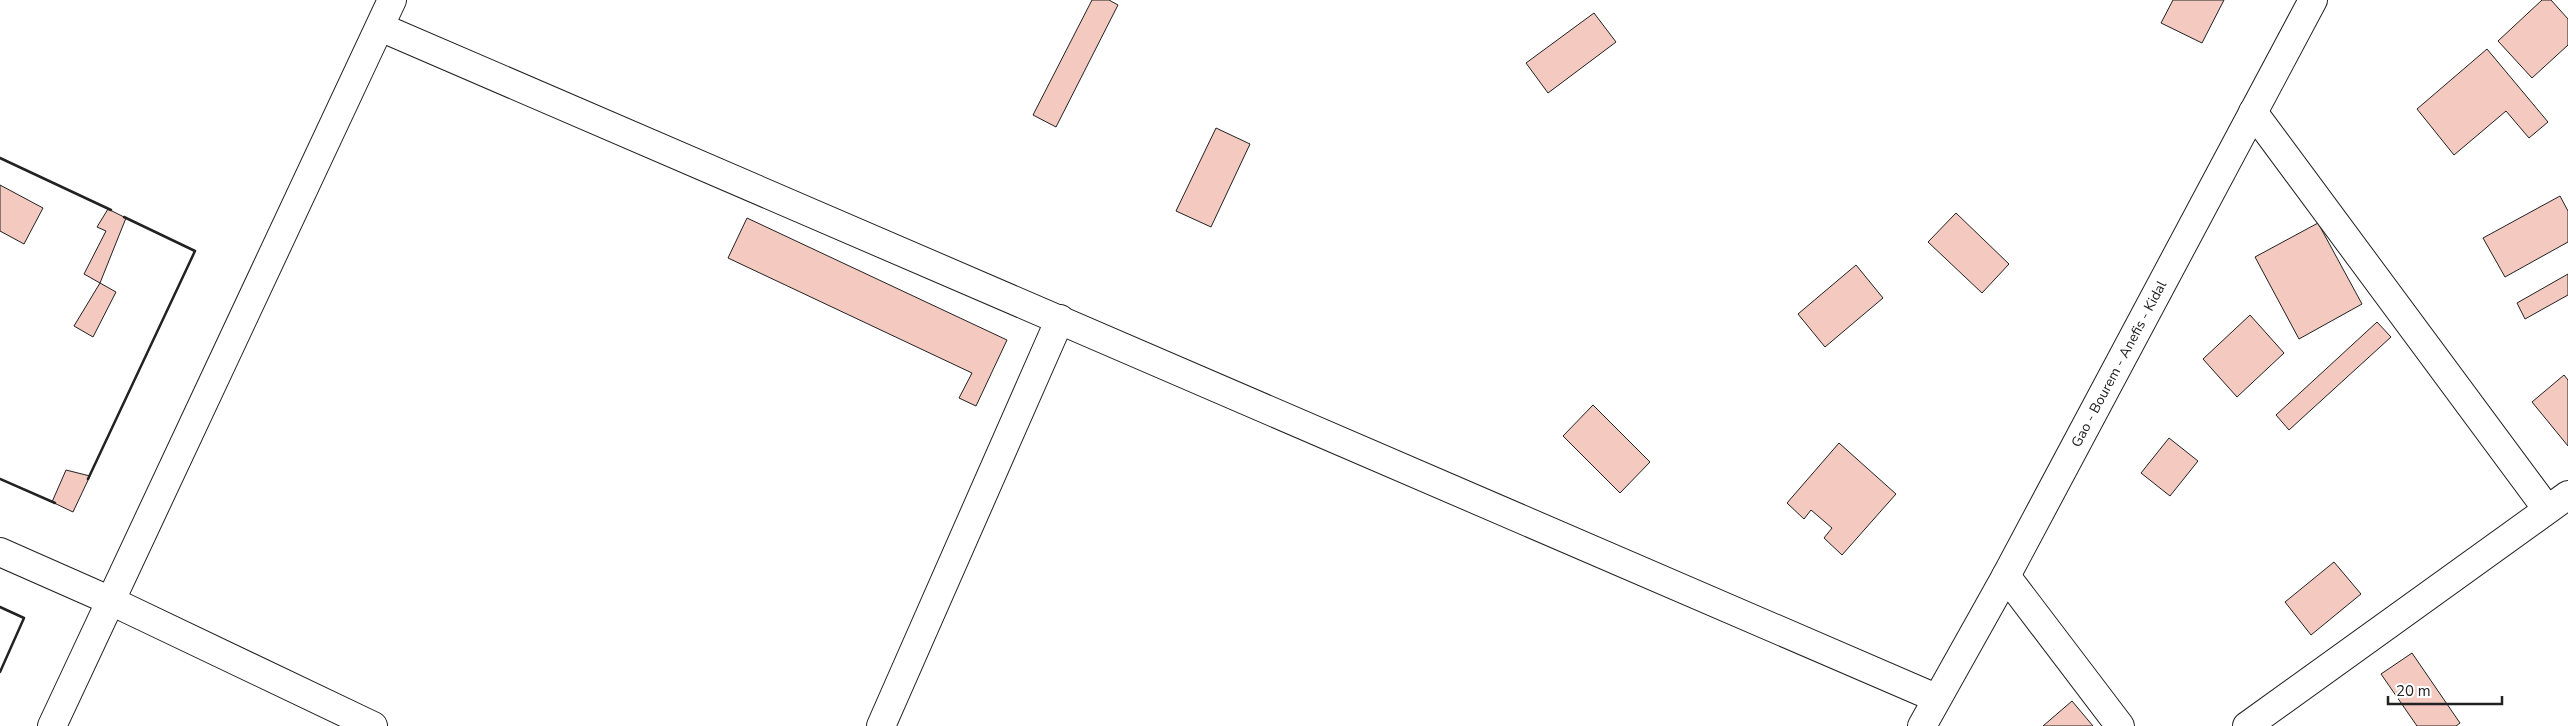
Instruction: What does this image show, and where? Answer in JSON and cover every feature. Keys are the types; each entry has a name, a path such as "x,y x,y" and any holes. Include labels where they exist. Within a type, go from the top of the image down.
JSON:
{"street":[{"path":"52,726 392,0"},
{"name":"Gao - Bourem - Anefis - Kidal","path":"1922,726 2006,576 2313,0"},
{"path":"380,27 1936,698"},
{"path":"2247,726 2557,502 2253,112"},
{"path":"881,726 1060,319"},
{"path":"0,552 111,601 373,726"},
{"path":"2006,576 2120,726"}],"building":[{"path":"1092,0 1109,0 1118,5 1056,127 1033,115"},
{"path":"2173,0 2224,0 2202,43 2161,23"},
{"path":"2542,0 2551,0 2568,19 2568,45 2532,78 2498,41"},
{"path":"1594,13 1616,42 1548,93 1526,63"},
{"path":"2487,49 2548,122 2529,138 2506,111 2454,155 2417,109"},
{"path":"1216,128 1250,144 1211,227 1176,211"},
{"path":"0,185 43,208 24,244 0,231"},
{"path":"2560,196 2568,211 2568,242 2505,277 2483,238"},
{"path":"108,209 126,218 100,283 84,274 106,231 97,227"},
{"path":"1956,213 2009,264 1982,293 1928,242"},
{"path":"747,218 1007,340 976,406 959,398 972,373 728,258"},
{"path":"2318,223 2362,304 2299,339 2255,257"},
{"path":"1856,265 1883,298 1825,347 1798,314"},
{"path":"2568,274 2568,295 2525,319 2517,303"},
{"path":"100,283 116,292 93,337 74,326"},
{"path":"2250,315 2284,353 2237,397 2203,359"},
{"path":"2377,322 2391,337 2289,430 2276,415"},
{"path":"2564,375 2568,380 2568,446 2532,402"},
{"path":"1593,405 1650,462 1620,493 1563,436"},
{"path":"2169,438 2198,461 2170,496 2141,473"},
{"path":"1839,443 1896,494 1842,555 1824,538 1832,528 1811,510 1804,519 1787,503"},
{"path":"66,470 90,476 73,512 52,502"},
{"path":"2334,562 2361,594 2311,635 2285,602"},
{"path":"2412,653 2460,723 2456,726 2417,726 2381,674"},
{"path":"2072,701 2093,726 2043,726"}],"wall":[{"path":"0,158 111,210"},
{"path":"88,479 195,251 124,217"},
{"path":"0,479 55,503"},
{"path":"0,607 24,618 0,672"}]}
